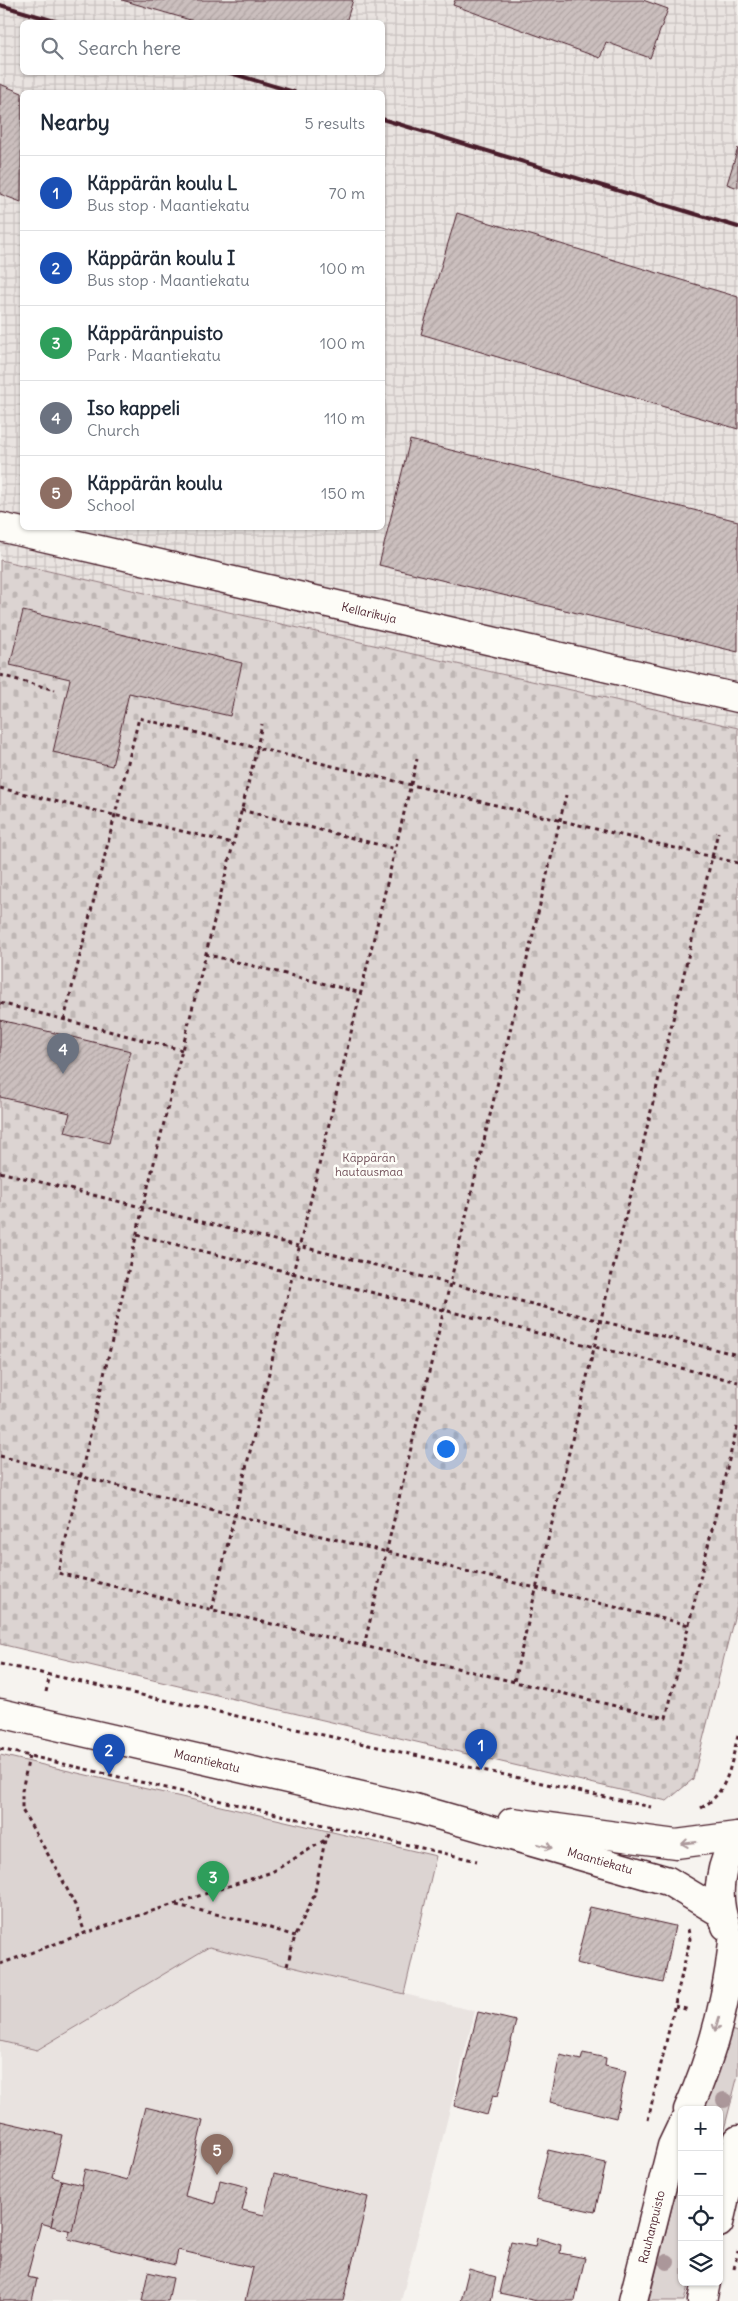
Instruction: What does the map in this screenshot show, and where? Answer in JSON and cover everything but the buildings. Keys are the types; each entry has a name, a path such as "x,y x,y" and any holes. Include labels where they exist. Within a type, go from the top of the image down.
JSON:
{"main road":[{"name":"Kellarikuja","path":"0,527 738,698"},
{"name":"Maantiekatu","path":"0,1713 414,1808 668,1881 721,1913"},
{"name":"Maantiekatu","path":"414,1808 676,1844 738,1836"},
{"path":"690,2106 696,2092 726,1992 735,1944 721,1913 719,1894 722,1870 738,1836"},
{"name":"Rauhanpuisto","path":"633,2301 672,2146 678,2133"},
{"path":"723,2206 738,2140"},
{"path":"702,2301 705,2286"}],"path":[{"path":"0,675 55,690"},
{"path":"64,1020 139,718 738,863"},
{"path":"262,724 136,1235 58,1573 666,1718 738,1423"},
{"path":"212,1610 301,1247 417,759"},
{"path":"0,788 232,843"},
{"path":"364,1646 566,795"},
{"path":"241,810 396,849"},
{"path":"514,1682 718,832"},
{"path":"205,954 362,993"},
{"path":"0,1004 182,1050"},
{"path":"0,1172 738,1355"},
{"path":"136,1235 444,1312 738,1382"},
{"path":"0,1456 234,1515 689,1625"},
{"path":"0,1664 653,1808"},
{"path":"700,1808 712,1801 724,1788 738,1736"},
{"path":"0,1749 478,1861"},
{"path":"29,1756 22,1791 22,1810 60,1875 75,1905 85,1933"},
{"path":"287,1966 295,1936 314,1896 326,1840 332,1827"},
{"path":"0,1964 85,1933 272,1872 326,1840"},
{"path":"175,1905 251,1922 295,1936"},
{"path":"646,2130 690,1939 686,1924"}],"shaded area":[{"path":"0,0 738,0 738,728 0,560"},
{"path":"209,1947 475,2011 401,2301 0,2301 0,2041 38,2050"}],"green space":[{"name":"Käppärän hautausmaa","path":"0,560 738,728 738,1602 693,1779 667,1801 0,1644"},
{"path":"0,1755 436,1856 404,1994 209,1947 37,2050 0,2041"},
{"path":"730,2030 738,2032 738,2075 723,2133 723,2106 705,2106"},
{"path":"678,2182 678,2286 688,2286 684,2301 649,2301"}],"railway":[{"path":"0,5 51,20"},
{"path":"237,75 287,90"},
{"path":"385,120 738,227"}],"place":[{"name":"Iso kappeli","path":"63,1074"},
{"name":"Käppärän koulu L","path":"481,1770"},
{"name":"Käppärän koulu I","path":"109,1775"},
{"name":"Käppäränpuisto","path":"213,1902"},
{"name":"Käppärän koulu","path":"217,2175"}]}
